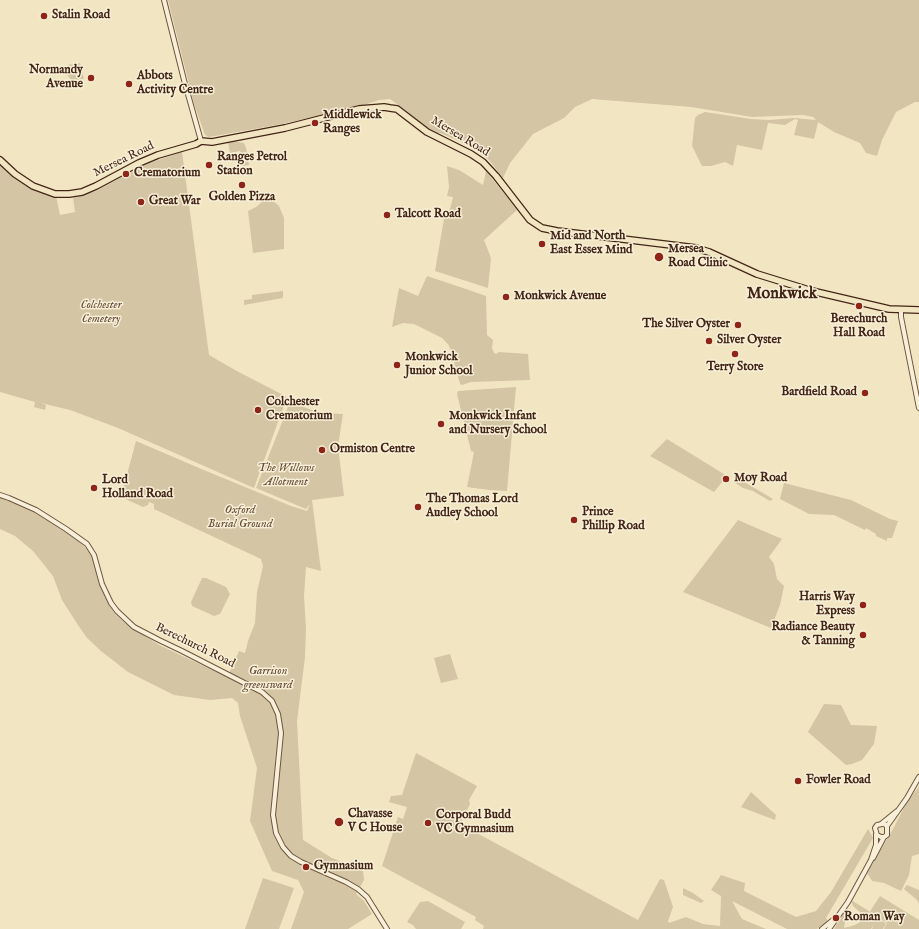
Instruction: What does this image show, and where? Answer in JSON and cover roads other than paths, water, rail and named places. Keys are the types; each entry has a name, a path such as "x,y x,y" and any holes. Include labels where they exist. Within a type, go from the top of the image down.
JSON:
{"main road":[{"name":"Mersea Road","path":"0,160 15,174 32,186 55,194 69,194 82,192 139,163 201,141 212,142 286,128 359,109 384,107 396,109 427,132 465,150 483,162 496,176 530,220 542,228 696,248 709,252 757,274 812,291 873,306 901,310 919,310"}],"street":[{"path":"164,0 201,141"},
{"path":"901,310 901,317 919,408"},
{"name":"Berechurch Road","path":"0,495 36,510 87,544 94,555 102,584 111,603 117,611 134,627 182,650 262,692 272,701 278,714 281,732 273,815 276,833 283,847 291,856 301,862 358,889 367,897 387,929"},
{"path":"829,929 848,902 884,837 887,835 887,826 908,798 919,777"},
{"path":"871,860 876,845 875,828 899,809"},
{"path":"881,824 887,826"},
{"path":"876,834 884,837"},
{"path":"822,929 835,919"}],"place":[{"name":"Stalin Road","path":"44,16"},
{"name":"Normandy Avenue","path":"91,78"},
{"name":"Abbots Activity Centre","path":"129,84"},
{"name":"Middlewick Ranges","path":"315,123"},
{"name":"Ranges Petrol Station","path":"209,165"},
{"name":"Crematorium","path":"126,174"},
{"name":"Golden Pizza","path":"242,185"},
{"name":"Great War","path":"141,202"},
{"name":"Talcott Road","path":"387,215"},
{"name":"Mid and North East Essex Mind","path":"542,244"},
{"name":"Mersea Road Clinic","path":"659,257"},
{"name":"Monkwick Avenue","path":"506,297"},
{"name":"Berechurch Hall Road","path":"859,306"},
{"name":"The Silver Oyster","path":"738,325"},
{"name":"Silver Oyster","path":"709,341"},
{"name":"Terry Store","path":"735,354"},
{"name":"Monkwick Junior School","path":"397,365"},
{"name":"Bardfield Road","path":"865,393"},
{"name":"Colchester Crematorium","path":"258,410"},
{"name":"Monkwick Infant and Nursery School","path":"441,424"},
{"name":"Ormiston Centre","path":"322,450"},
{"name":"Moy Road","path":"726,479"},
{"name":"Lord Holland Road","path":"94,488"},
{"name":"The Thomas Lord Audley School","path":"418,507"},
{"name":"Prince Phillip Road","path":"574,520"},
{"name":"Harris Way Express","path":"863,605"},
{"name":"Radiance Beauty & Tanning","path":"863,635"},
{"name":"Fowler Road","path":"798,781"},
{"name":"Chavasse V C House","path":"339,822"},
{"name":"Corporal Budd VC Gymnasium","path":"428,823"},
{"name":"Gymnasium","path":"306,867"},
{"name":"Roman Way","path":"836,918"}],"district":[{"name":"Monkwick","path":"782,295"}],"park label":[{"name":"Colchester Cemetery","path":"101,313"},
{"name":"The Willows Allotment","path":"286,476"},
{"name":"Oxford Burial Ground","path":"240,518"},
{"name":"Garrison greensward","path":"268,679"}]}
